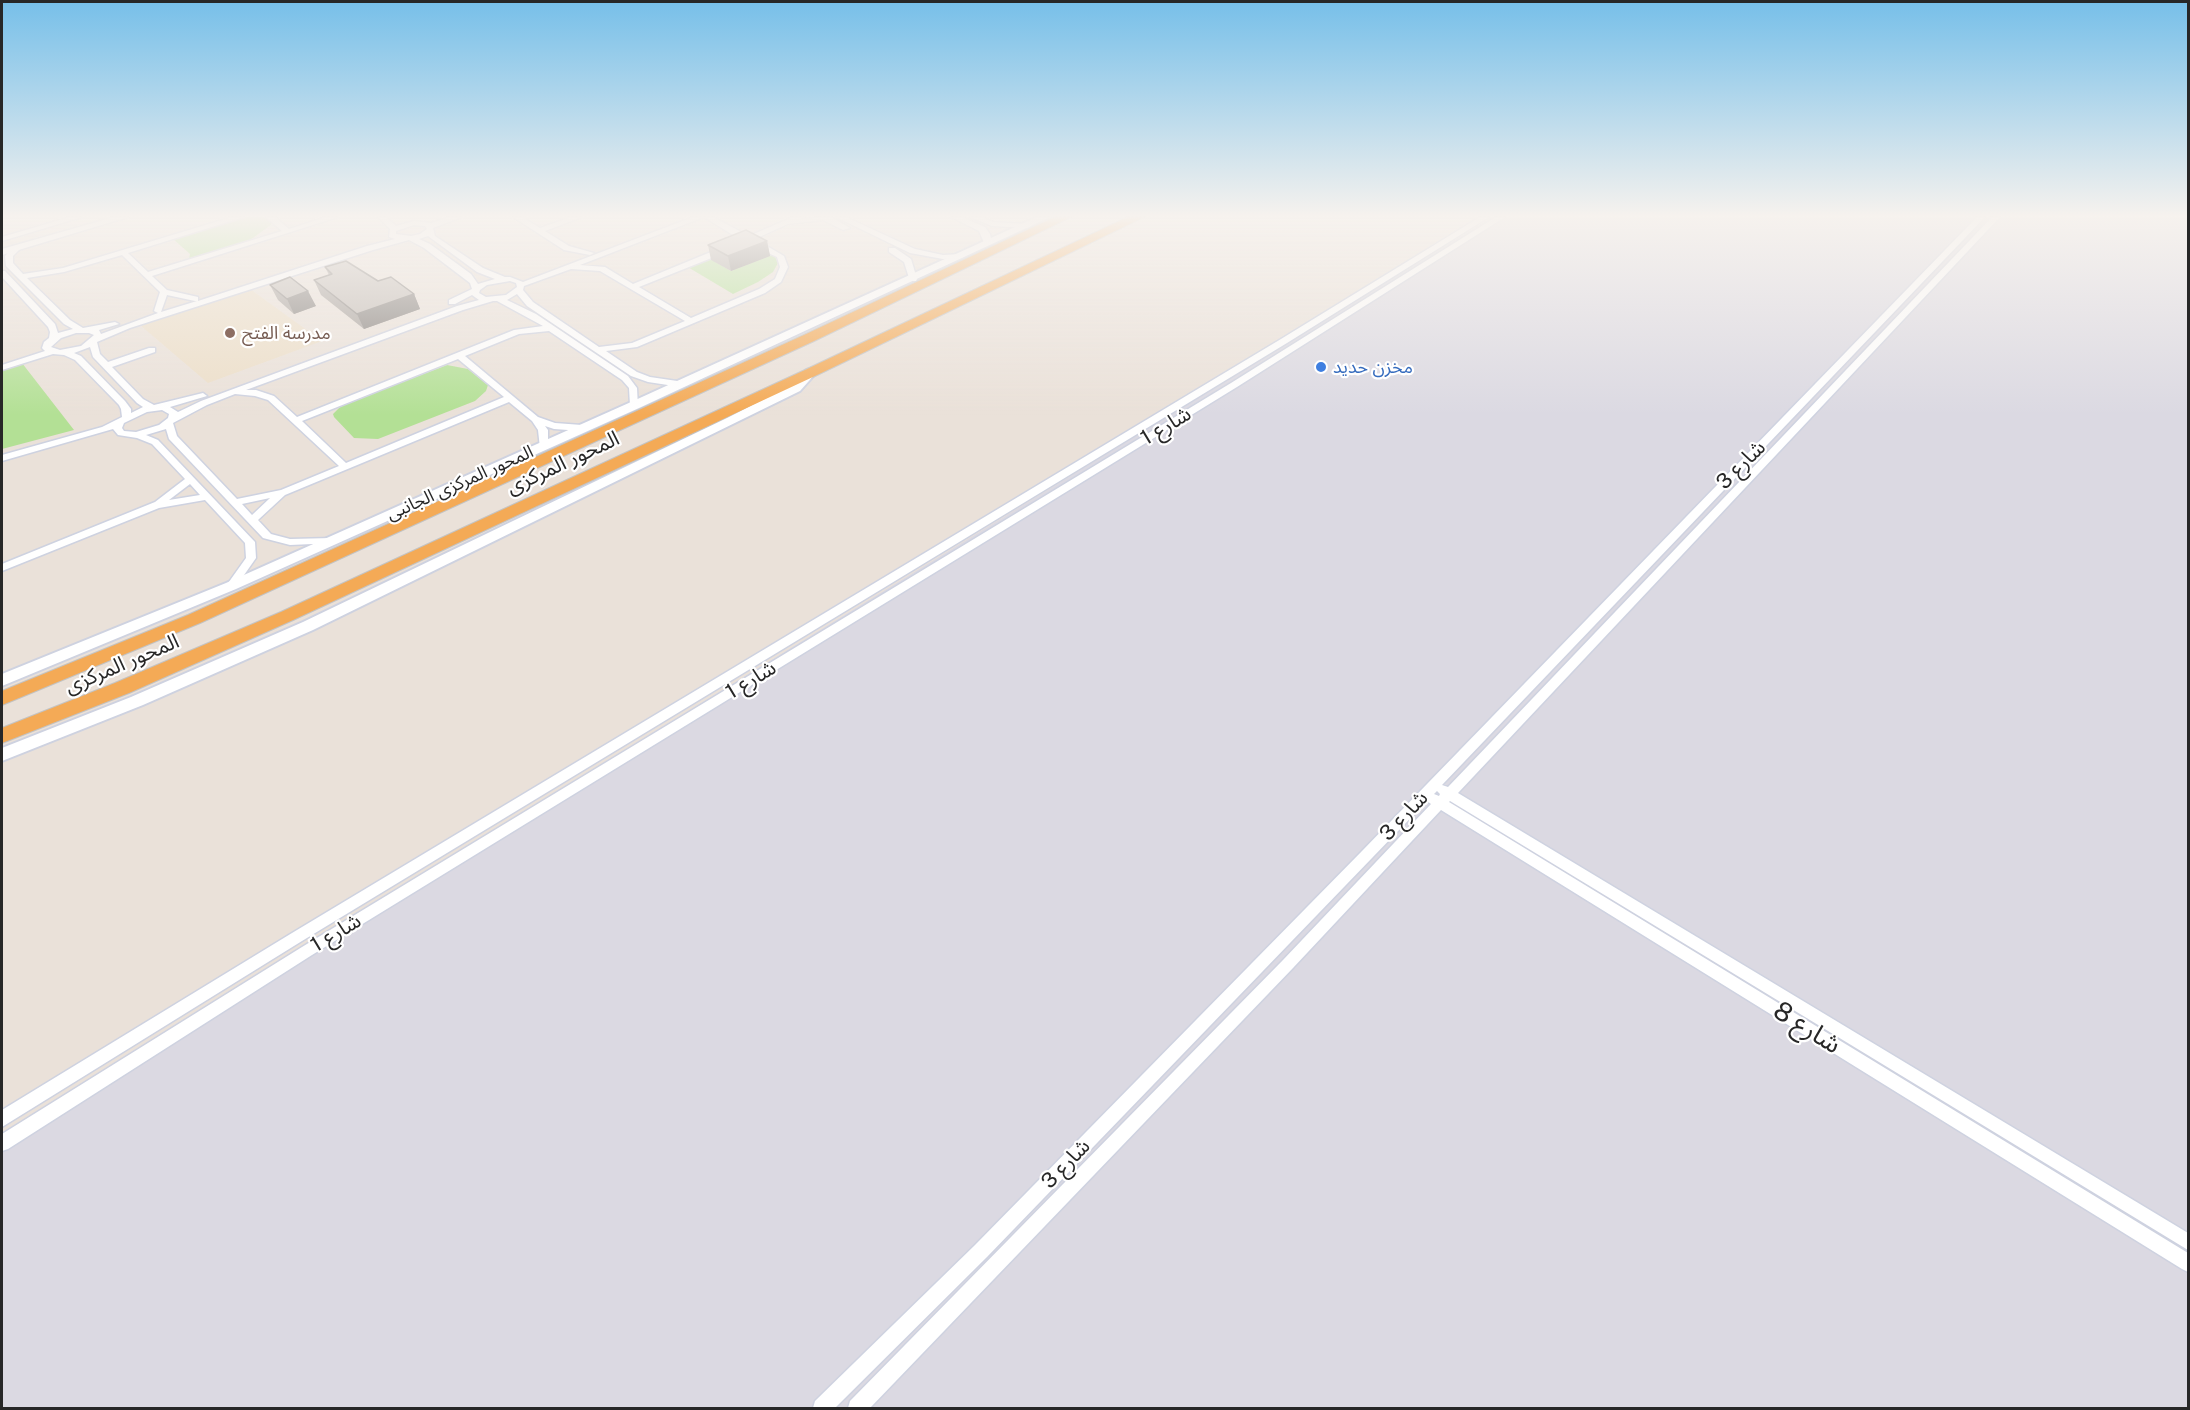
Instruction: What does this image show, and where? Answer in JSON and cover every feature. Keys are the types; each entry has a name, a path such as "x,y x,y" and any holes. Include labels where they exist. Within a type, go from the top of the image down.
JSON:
{"highway":[{"name":"المحور المركزى","path":"2,698 194,619 918,283"},
{"name":"المحور المركزى","path":"2,736 122,688 287,616 1000,283"}],"main road":[{"name":"المحور المركزى الجانبى","path":"2,681 231,586 681,384 802,335 905,283"},
{"path":"2,755 137,701 308,626 741,416 796,388 810,373"}],"street":[{"path":"2,368 48,349 54,332 52,326 11,283"},
{"path":"28,283 67,322 98,334 94,352 140,401 172,410 172,437 267,536 281,541 332,541"},
{"path":"31,286 38,283"},
{"path":"155,283 165,292 195,299"},
{"path":"53,338 158,311 246,283"},
{"path":"66,352 127,326 262,283"},
{"path":"474,283 475,294 480,298 490,300"},
{"path":"2,458 96,432 155,407 199,397 459,300 485,283"},
{"path":"512,283 518,286 530,304 601,349 634,374 648,379 681,384"},
{"path":"137,435 154,430 195,407 230,393 460,308 500,299 525,283"},
{"path":"625,283 691,321"},
{"path":"632,287 642,283"},
{"path":"601,349 634,345 762,291 774,283"},
{"name":"شارع 1","path":"2,1143 307,951 1224,391 1385,283"},
{"name":"شارع 1","path":"2,1119 297,937 1388,283"},
{"name":"شارع 3","path":"822,1408 981,1251 1552,665 1691,517 1917,283"},
{"name":"شارع 3","path":"857,1408 1382,865 1933,283"},
{"path":"158,311 165,292"},
{"path":"500,299 533,316 630,383 635,405"},
{"path":"517,333 533,316"},
{"path":"297,420 517,333 551,328"},
{"path":"620,363 634,345"},
{"path":"2,361 48,349 66,352 78,358 122,403 126,410 117,428 125,434"},
{"path":"106,366 152,350"},
{"path":"459,356 535,419 543,430 543,446"},
{"path":"271,398 281,374"},
{"path":"230,393 256,393 271,398 345,467"},
{"path":"234,502 283,492 510,398"},
{"path":"535,419 554,426 582,429"},
{"path":"2,466 96,439 125,434 151,439 250,542 251,558 231,586"},
{"path":"157,505 190,479"},
{"path":"251,521 283,492"},
{"path":"2,568 157,505 207,497"},
{"name":"شارع 8","path":"1429,789 2188,1263"},
{"name":"شارع 8","path":"1443,798 2188,1242"},
{"path":"1367,855 1382,865"},
{"path":"1164,1063 1180,1076"}],"shaded area":[{"path":"1385,283 2188,283 2188,1408 2,1408 2,1133"},
{"name":"مدرسة الفتح","path":"250,289 322,341 208,383 140,325"}],"green space":[{"path":"714,283 756,283 733,294"},
{"path":"22,363 74,430 2,449 2,369"},
{"path":"447,365 468,369 488,385 486,391 475,401 378,439 354,438 334,417 333,414 342,405"}],"building":[{"path":"297,283 308,291 287,299 270,285"},
{"path":"318,283 399,283 414,294 357,314"}],"place":[{"name":"مدرسة الفتح","path":"230,333"},
{"name":"مخزن حديد","path":"1321,367"}]}
